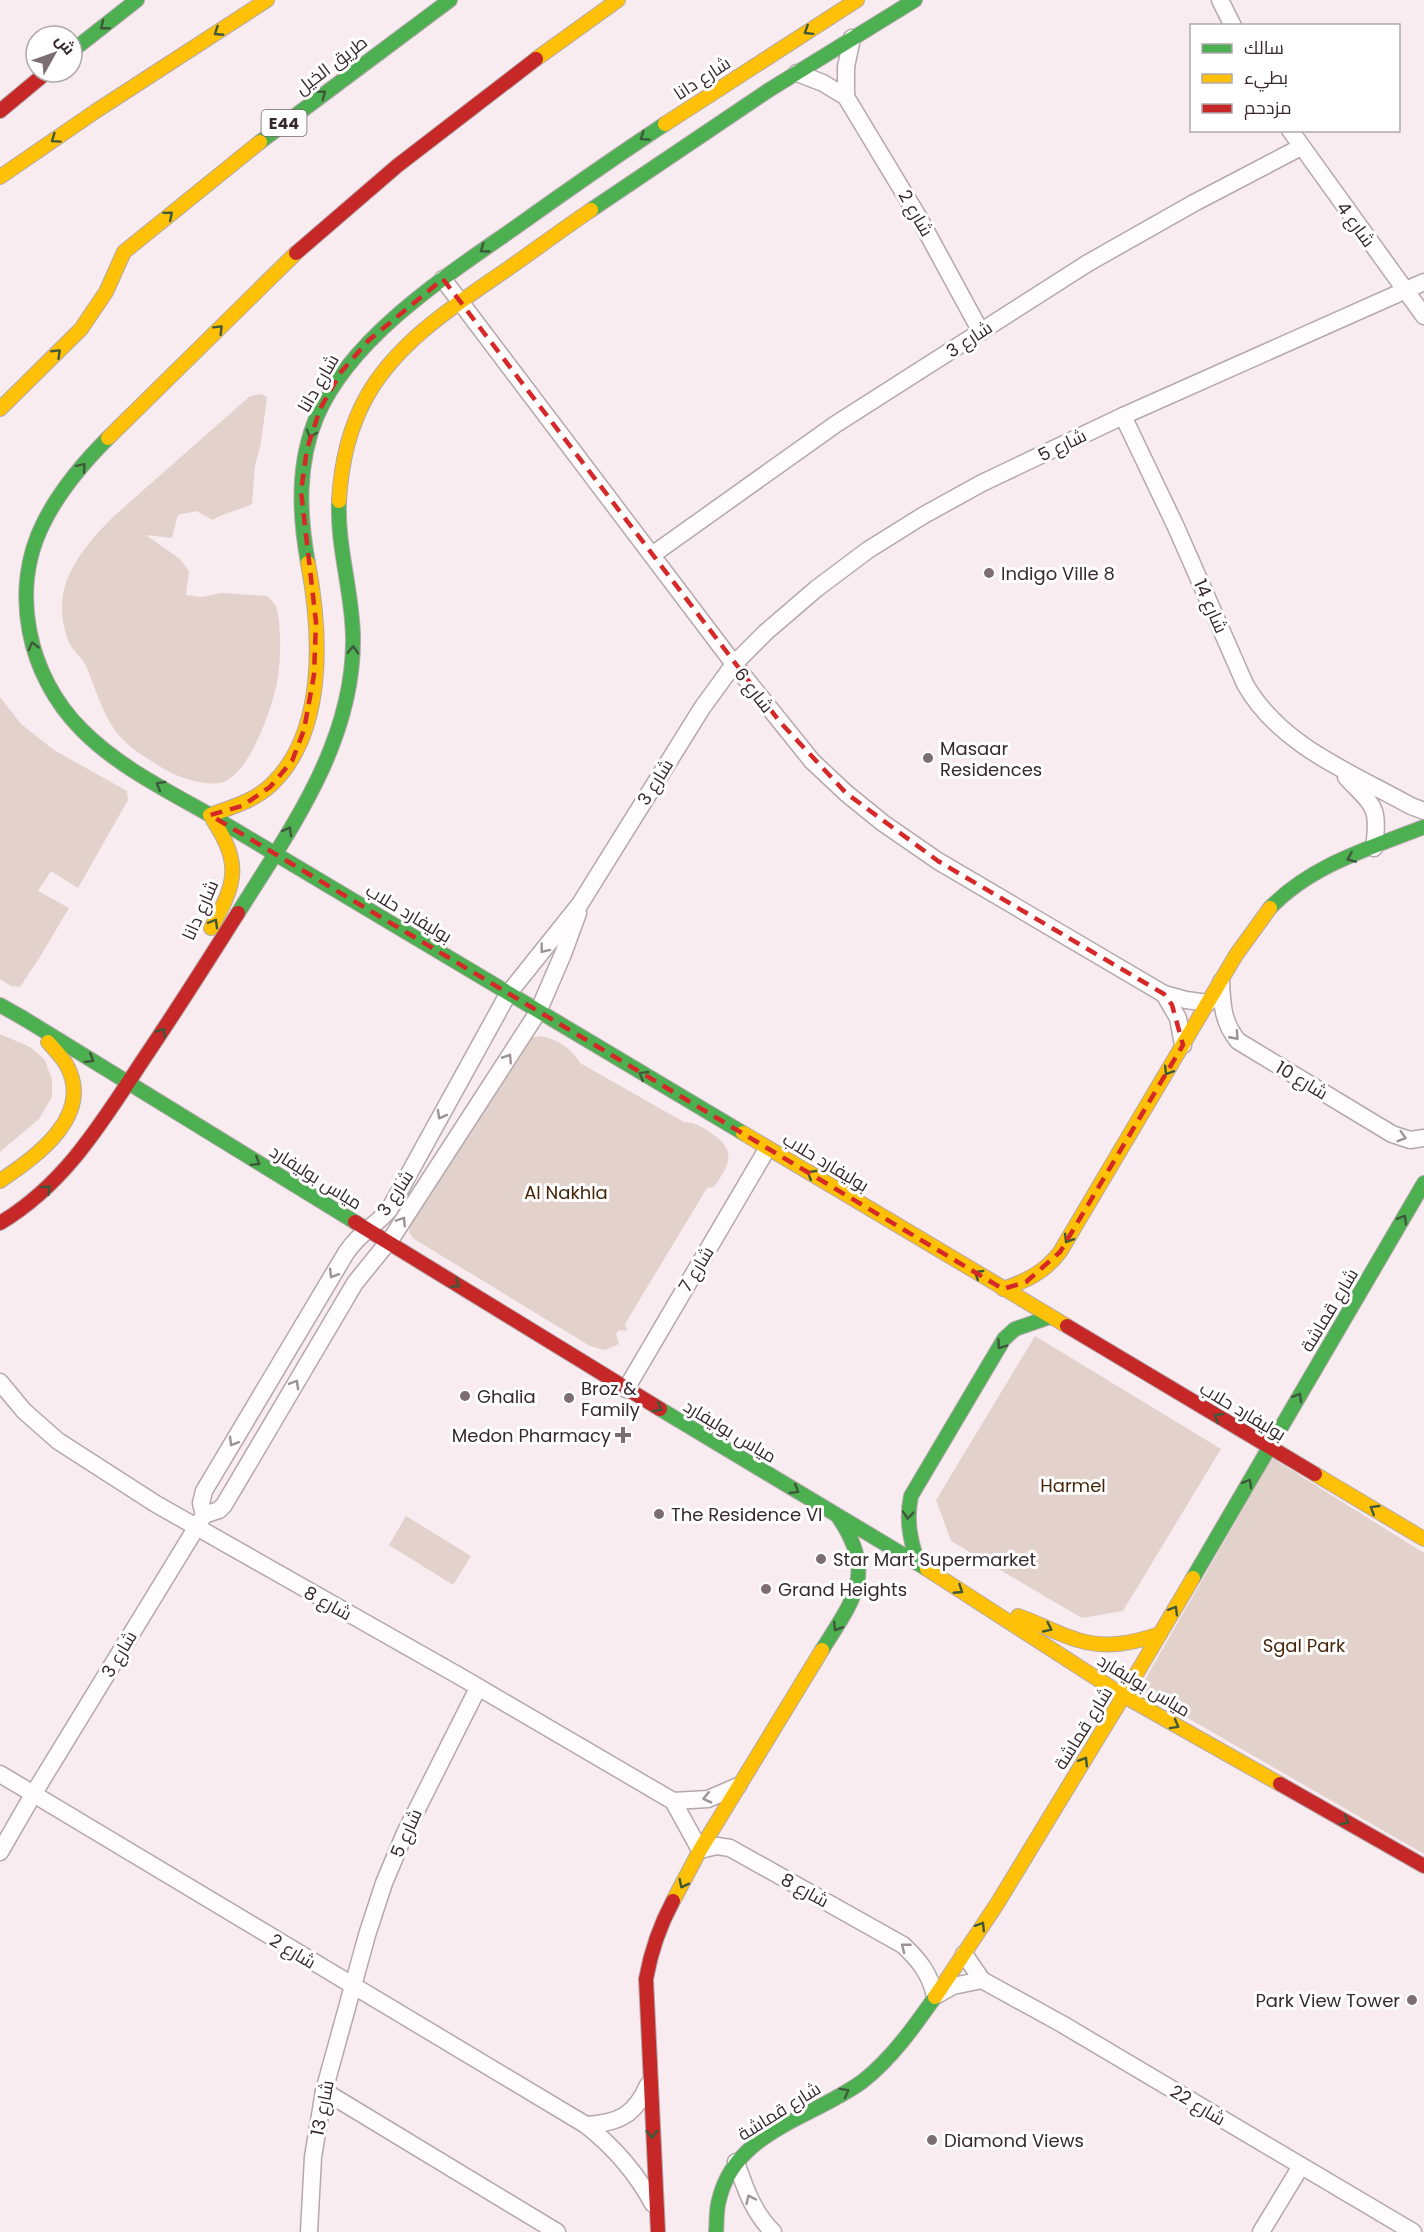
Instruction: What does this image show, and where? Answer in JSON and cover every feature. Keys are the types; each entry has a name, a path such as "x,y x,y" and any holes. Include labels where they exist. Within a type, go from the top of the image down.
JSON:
{"main road":[{"path":"84,42 137,0"},
{"path":"0,177 96,111 267,0"},
{"name":"طريق الخيل","path":"27,383 73,338 94,312 124,252 274,131 450,0"},
{"name":"بوليفارد حلاب","path":"618,0 474,105 327,225 253,294 102,445 65,488 41,526 29,566 26,608 33,648 48,687 72,722 102,750 767,1149 1424,1539"},
{"name":"شارع دانا","path":"198,978 200,952 226,902 234,871 227,841 210,815 242,806 270,787 292,761 304,730 311,701 316,649 314,599 300,512 301,491 307,449 320,409 341,372 369,340 443,279 624,150 857,0"},
{"name":"شارع دانا","path":"0,1223 43,1193 78,1156 198,978 275,854 331,750 347,701 353,649 353,623 341,550 339,502 343,457 349,435 368,395 393,359 462,303 619,191 797,73 915,0"},
{"path":"0,111 33,84"},
{"path":"0,393 27,383"},
{"path":"0,409 27,383"},
{"path":"1003,1289 1026,1282 1051,1264 1253,929 1268,909 1307,877 1424,827"},
{"path":"0,1005 22,1018 62,1055 73,1075 75,1098 62,1128 30,1159 0,1181"},
{"name":"مياس بوليفارد","path":"22,1018 626,1389 918,1563 1124,1696 1424,1866"},
{"name":"شارع قماشة","path":"716,2232 718,2202 722,2185 746,2150 789,2122 853,2088 870,2074 901,2041 964,1954 1124,1696 1424,1183"},
{"path":"918,1563 907,1529 911,1496 1004,1339 1015,1329 1050,1317"},
{"path":"658,2232 649,2082 646,1979 651,1950 662,1921 700,1850 854,1598 859,1576 858,1554 850,1534 837,1516"},
{"path":"993,1611 1031,1620 1066,1637 1090,1644 1114,1646 1138,1642 1160,1634"}],"street":[{"path":"1220,0 1232,24"},
{"path":"846,97 846,67 852,38"},
{"name":"شارع 2","path":"797,73 823,83 846,97 919,218 981,332"},
{"name":"شارع 4","path":"1291,132 1424,316"},
{"name":"شارع 3","path":"652,555 836,424 1088,263 1194,203 1301,147"},
{"name":"شارع 6","path":"443,279 734,664 812,761 882,823 938,861 1164,994 1208,1003"},
{"name":"شارع 5","path":"734,664 766,632 816,589 878,544 924,515 982,483 1123,416 1424,282"},
{"name":"شارع 14","path":"1123,416 1176,527 1245,684 1256,702 1286,734 1336,765 1424,811"},
{"name":"شارع 3","path":"34,1793 200,1521 204,1491 346,1253 366,1229 375,1224 389,1210 508,994 580,904 688,729 734,664"},
{"name":"شارع 14","path":"1336,765 1375,809 1377,830 1374,848"},
{"name":"شارع 3","path":"200,1521 219,1510 224,1504 355,1283 388,1243 538,1012 564,954 580,904"},
{"name":"شارع 10","path":"1221,982 1224,1019 1229,1031 1238,1041 1392,1134 1410,1140 1424,1138"},
{"path":"1164,994 1178,1018 1183,1045"},
{"name":"شارع 7","path":"626,1389 767,1149"},
{"name":"شارع 8","path":"0,1382 24,1410 58,1441 156,1504 200,1521 478,1688 673,1801"},
{"name":"شارع 5","path":"353,1987 381,1894 405,1833 478,1688"},
{"name":"شارع 2","path":"0,1774 586,2125 608,2142 628,2163 644,2186 657,2211"},
{"path":"700,1850 673,1801 708,1799 740,1786"},
{"path":"0,1852 34,1793"},
{"name":"شارع 8","path":"700,1850 717,1846 730,1848 903,1945 913,1954 928,1975 935,1996"},
{"name":"شارع 22","path":"964,1954 982,1980 1062,2024 1413,2232"},
{"path":"935,1996 962,1983 982,1980"},
{"name":"شارع 13","path":"309,2232 313,2157 324,2091 353,1987"},
{"path":"586,2125 607,2124 626,2115 641,2101 649,2082"},
{"path":"324,2091 557,2232"},
{"path":"736,2162 749,2199 762,2220 773,2232"},
{"path":"1261,2232 1302,2166"}],"highlighted area":[{"path":"443,279 780,722 846,793 938,861 1164,994 1172,1005 1183,1045 1060,1252 1026,1282 1003,1289 210,815 242,806 270,787 292,761 304,730 314,675 316,622 301,491 307,449 320,409 341,372 369,340"}],"green space":[{"path":"261,394 267,397 261,443 255,466 252,504 213,520 196,511 178,515 172,538 146,535 180,559 189,571 186,595 201,597 222,593 267,596 276,606 278,614 279,669 276,688 263,727 240,769 220,783 205,783 180,777 165,770 135,750 114,729 86,666 68,641 62,609 63,595 66,582 79,558 114,516 250,396"},
{"path":"0,697 21,724 54,750 127,791 128,800 78,888 51,871 38,891 69,908 20,987 11,986 0,979"},
{"path":"0,1034 30,1047 45,1060 52,1080 52,1097 39,1119 0,1152"},
{"name":"Al Nakhla","path":"539,1036 563,1045 580,1063 684,1122 696,1124 706,1130 721,1141 728,1154 723,1173 714,1187 707,1188 625,1324 627,1331 619,1330 616,1334 619,1344 605,1350 590,1346 414,1239 409,1233 410,1224 530,1038"},
{"name":"Harmel","path":"1035,1336 1221,1449 1123,1611 1082,1618 951,1541 936,1500"},
{"name":"Sgal Park","path":"1272,1458 1424,1553 1424,1854 1139,1690"},
{"path":"406,1516 471,1556 453,1585 389,1545"}],"traffic: fast":[{"path":"84,42 137,0"},
{"path":"260,142 450,0"},
{"path":"591,210 769,90 915,0"},
{"path":"308,563 302,507 306,452 317,416 333,387 353,360 377,334 432,287 665,124"},
{"path":"108,438 81,467 57,499 33,548 26,603 29,631 48,684 63,708 81,729 126,766 210,815"},
{"path":"238,913 279,849 316,782 343,712 351,675 353,636 340,535 339,501"},
{"path":"210,815 743,1133"},
{"path":"1270,908 1304,880 1342,859 1424,827"},
{"path":"0,1005 23,1018"},
{"path":"23,1018 355,1222"},
{"path":"1193,1578 1424,1183"},
{"path":"918,1563 910,1530 911,1496 1004,1339 1015,1329 1050,1317"},
{"path":"660,1409 927,1569"},
{"path":"822,1650 851,1601 858,1571 857,1555 839,1518"},
{"path":"716,2232 719,2200 728,2177 741,2158 758,2142 778,2129 843,2094 874,2072 911,2031 935,1997"}],"traffic: slow":[{"path":"0,177 96,111 267,0"},
{"path":"536,59 618,0"},
{"path":"665,124 857,0"},
{"path":"0,409 81,329 106,292 124,252 260,142"},
{"path":"339,501 344,460 355,421 367,396 395,358 430,324 591,210"},
{"path":"108,438 296,253"},
{"path":"210,815 242,803 264,791 289,763 302,738 311,710 317,650 316,619 308,563"},
{"path":"211,928 226,898 232,874 232,862 228,850 213,820"},
{"path":"1003,1289 1034,1275 1060,1252 1236,955 1270,908"},
{"path":"0,1181 45,1146 68,1117 73,1100 73,1083 66,1064 48,1042"},
{"path":"743,1133 1067,1326"},
{"path":"1315,1474 1424,1539"},
{"path":"927,1569 1124,1696 1280,1784"},
{"path":"935,1997 997,1904 1193,1578"},
{"path":"1018,1616 1070,1638 1088,1643 1130,1642 1160,1634"},
{"path":"673,1901 700,1850 822,1650"}],"traffic: jam":[{"path":"296,253 397,166 536,59"},
{"path":"0,111 33,84"},
{"path":"0,1223 43,1191 80,1152 126,1086 238,913"},
{"path":"355,1222 660,1409"},
{"path":"1067,1326 1315,1474"},
{"path":"1280,1784 1424,1866"},
{"path":"658,2232 646,1979 656,1939 673,1901"}],"place":[{"name":"Indigo Ville 8","path":"989,573"},
{"name":"Masaar Residences","path":"928,758"},
{"name":"Ghalia","path":"465,1396"},
{"name":"Broz & Family","path":"569,1398"},
{"name":"Medon Pharmacy","path":"623,1435"},
{"name":"The Residence VI","path":"659,1514"},
{"name":"Star Mart Supermarket","path":"821,1559"},
{"name":"Grand Heights","path":"766,1589"},
{"name":"Park View Tower","path":"1412,2000"},
{"name":"Diamond Views","path":"932,2140"}]}
